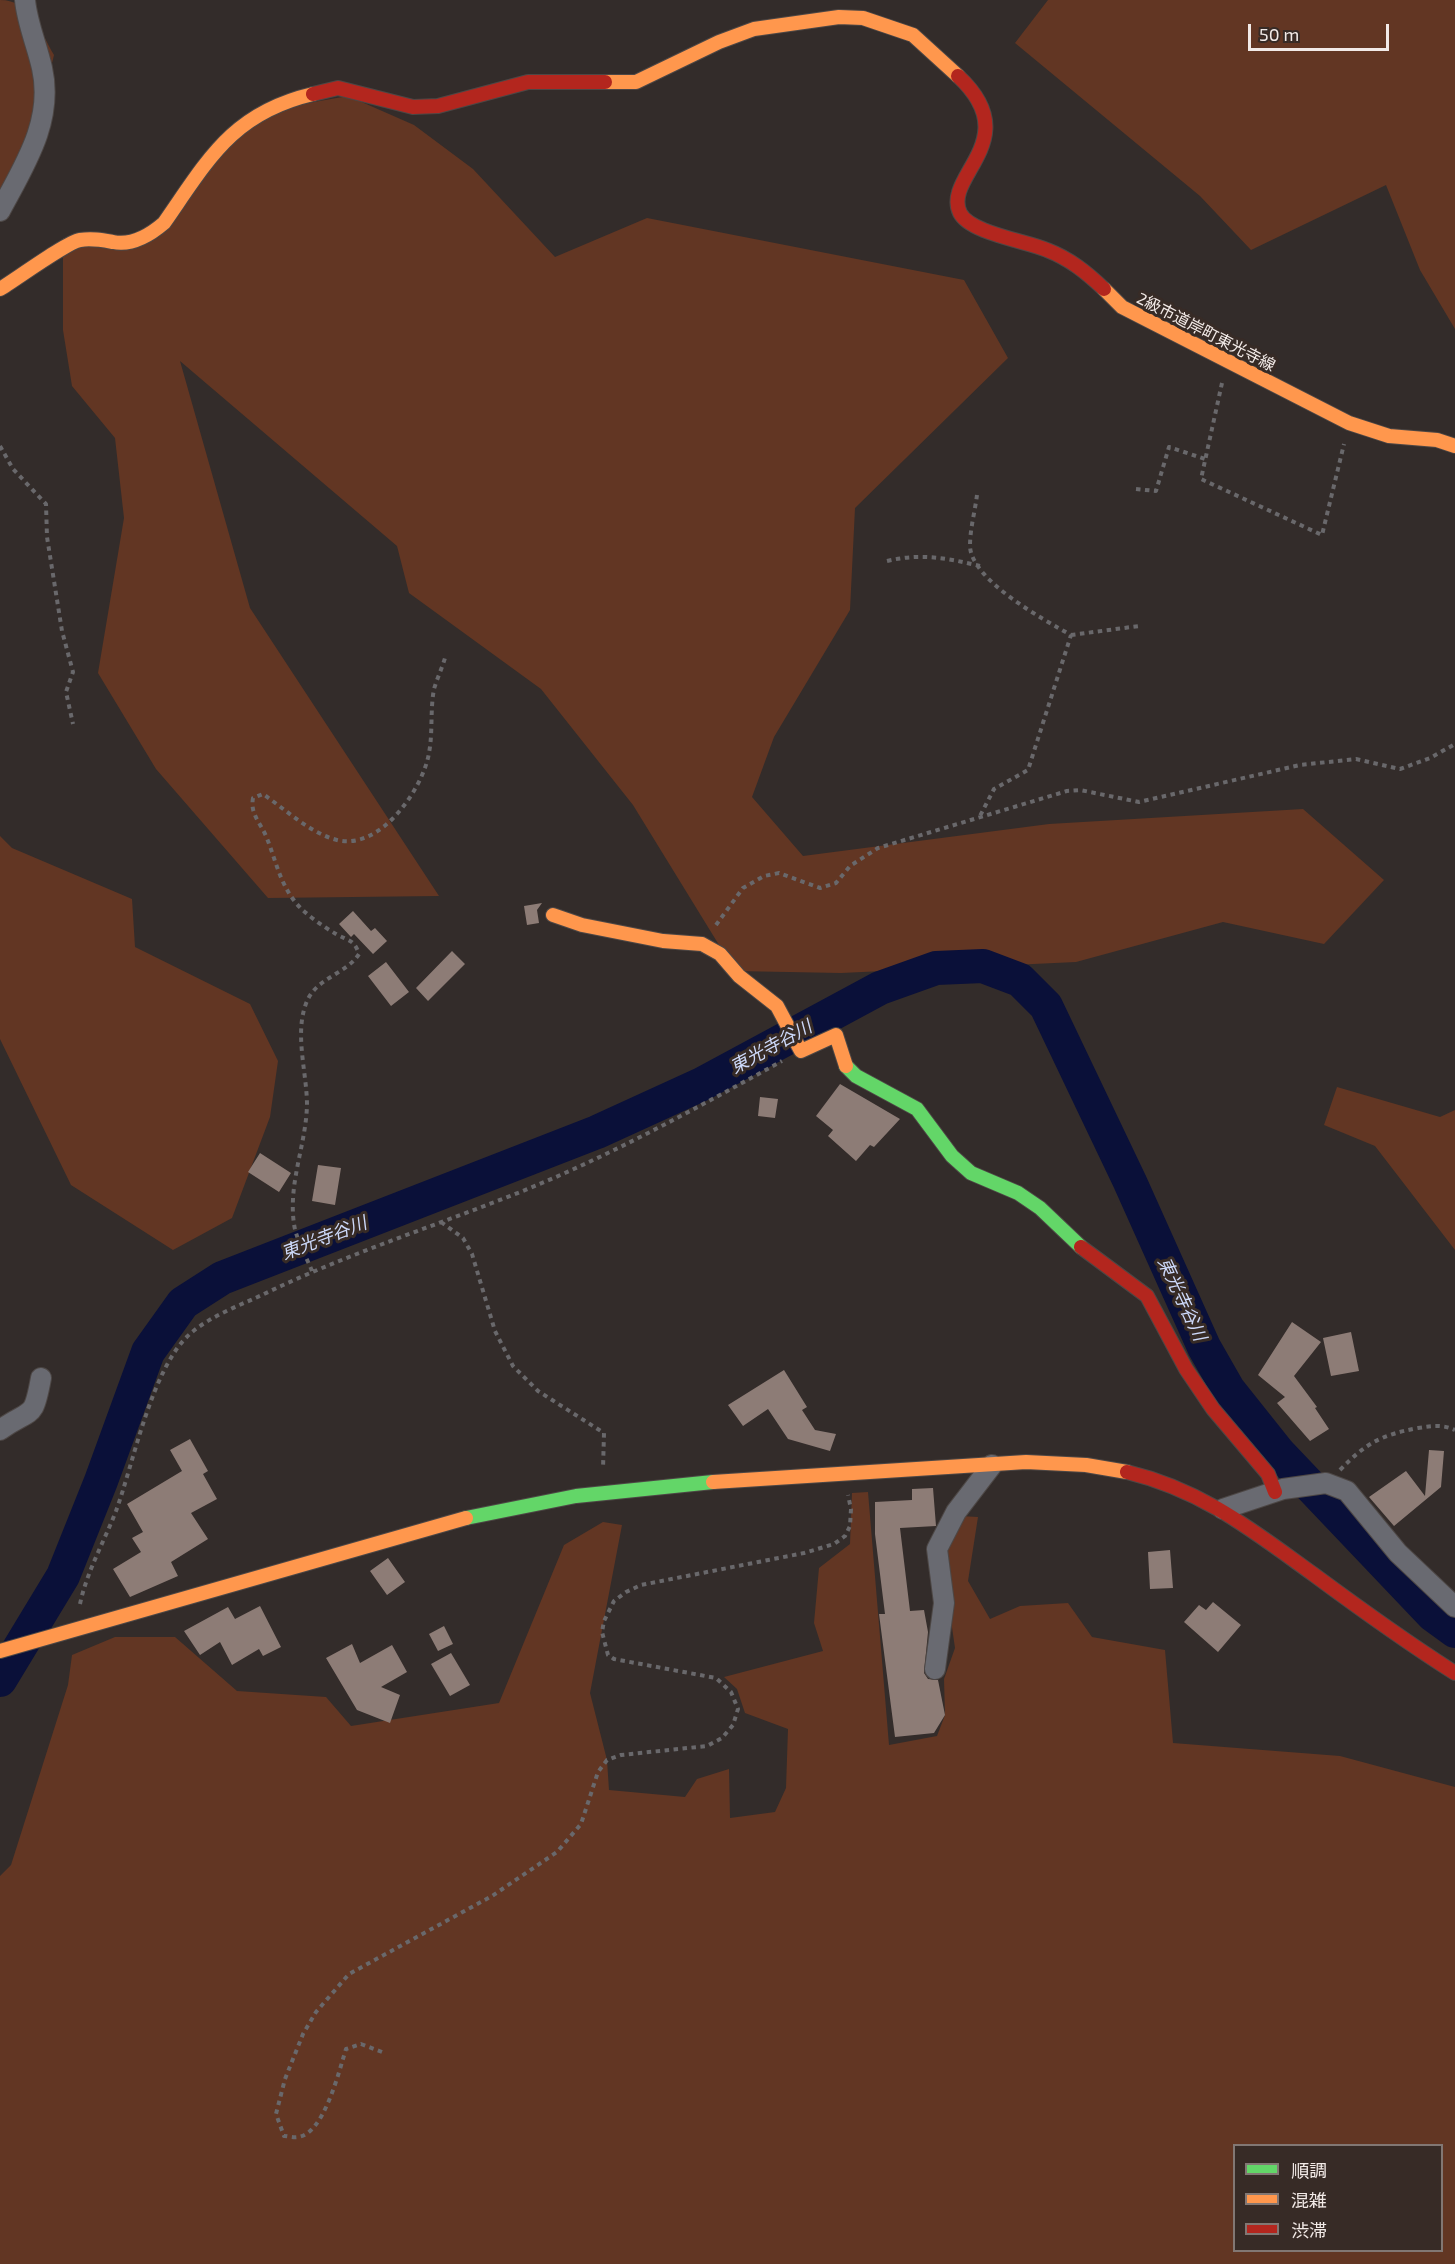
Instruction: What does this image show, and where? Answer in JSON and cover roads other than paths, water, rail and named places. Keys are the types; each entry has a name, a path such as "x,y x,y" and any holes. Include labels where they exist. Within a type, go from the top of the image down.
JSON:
{"street":[{"path":"0,211 34,147 46,106 43,70 25,0"},
{"name":"2級市道岸町東光寺線","path":"0,289 78,240 98,239 116,243 134,241 152,233 164,223 207,161 227,137 267,110 288,100 338,88 413,107 438,106 528,82 636,82 656,75 718,42 754,29 839,17 863,18 913,35 975,92 983,110 987,133 960,194 959,211 968,224 1048,250 1080,266 1122,308 1349,423 1389,435 1437,440 1455,446"},
{"path":"553,915 582,925 652,939 702,944 720,954 740,976 777,1006 801,1051 836,1035 844,1064 856,1076 917,1109 952,1156 971,1173 1018,1193 1040,1208 1072,1240 1147,1296 1186,1369 1214,1409 1279,1490"},
{"path":"0,1430 25,1417 36,1407 41,1378"},
{"path":"2,1650 485,1513 600,1491 992,1464 1066,1463 1102,1466 1142,1475 1184,1489 1223,1509 1383,1625 1455,1672"},
{"path":"935,1670 944,1603 937,1549 956,1512 992,1464"},
{"path":"1223,1509 1279,1490 1326,1483 1347,1491 1398,1553 1455,1607"}],"waterway":[{"name":"東光寺谷川","path":"0,1680 63,1576 101,1481 148,1352 183,1303 222,1278 597,1132 702,1084 880,988 936,968 983,966 1020,980 1046,1006 1130,1182 1204,1347 1228,1389 1279,1453 1433,1615 1455,1631"}]}
